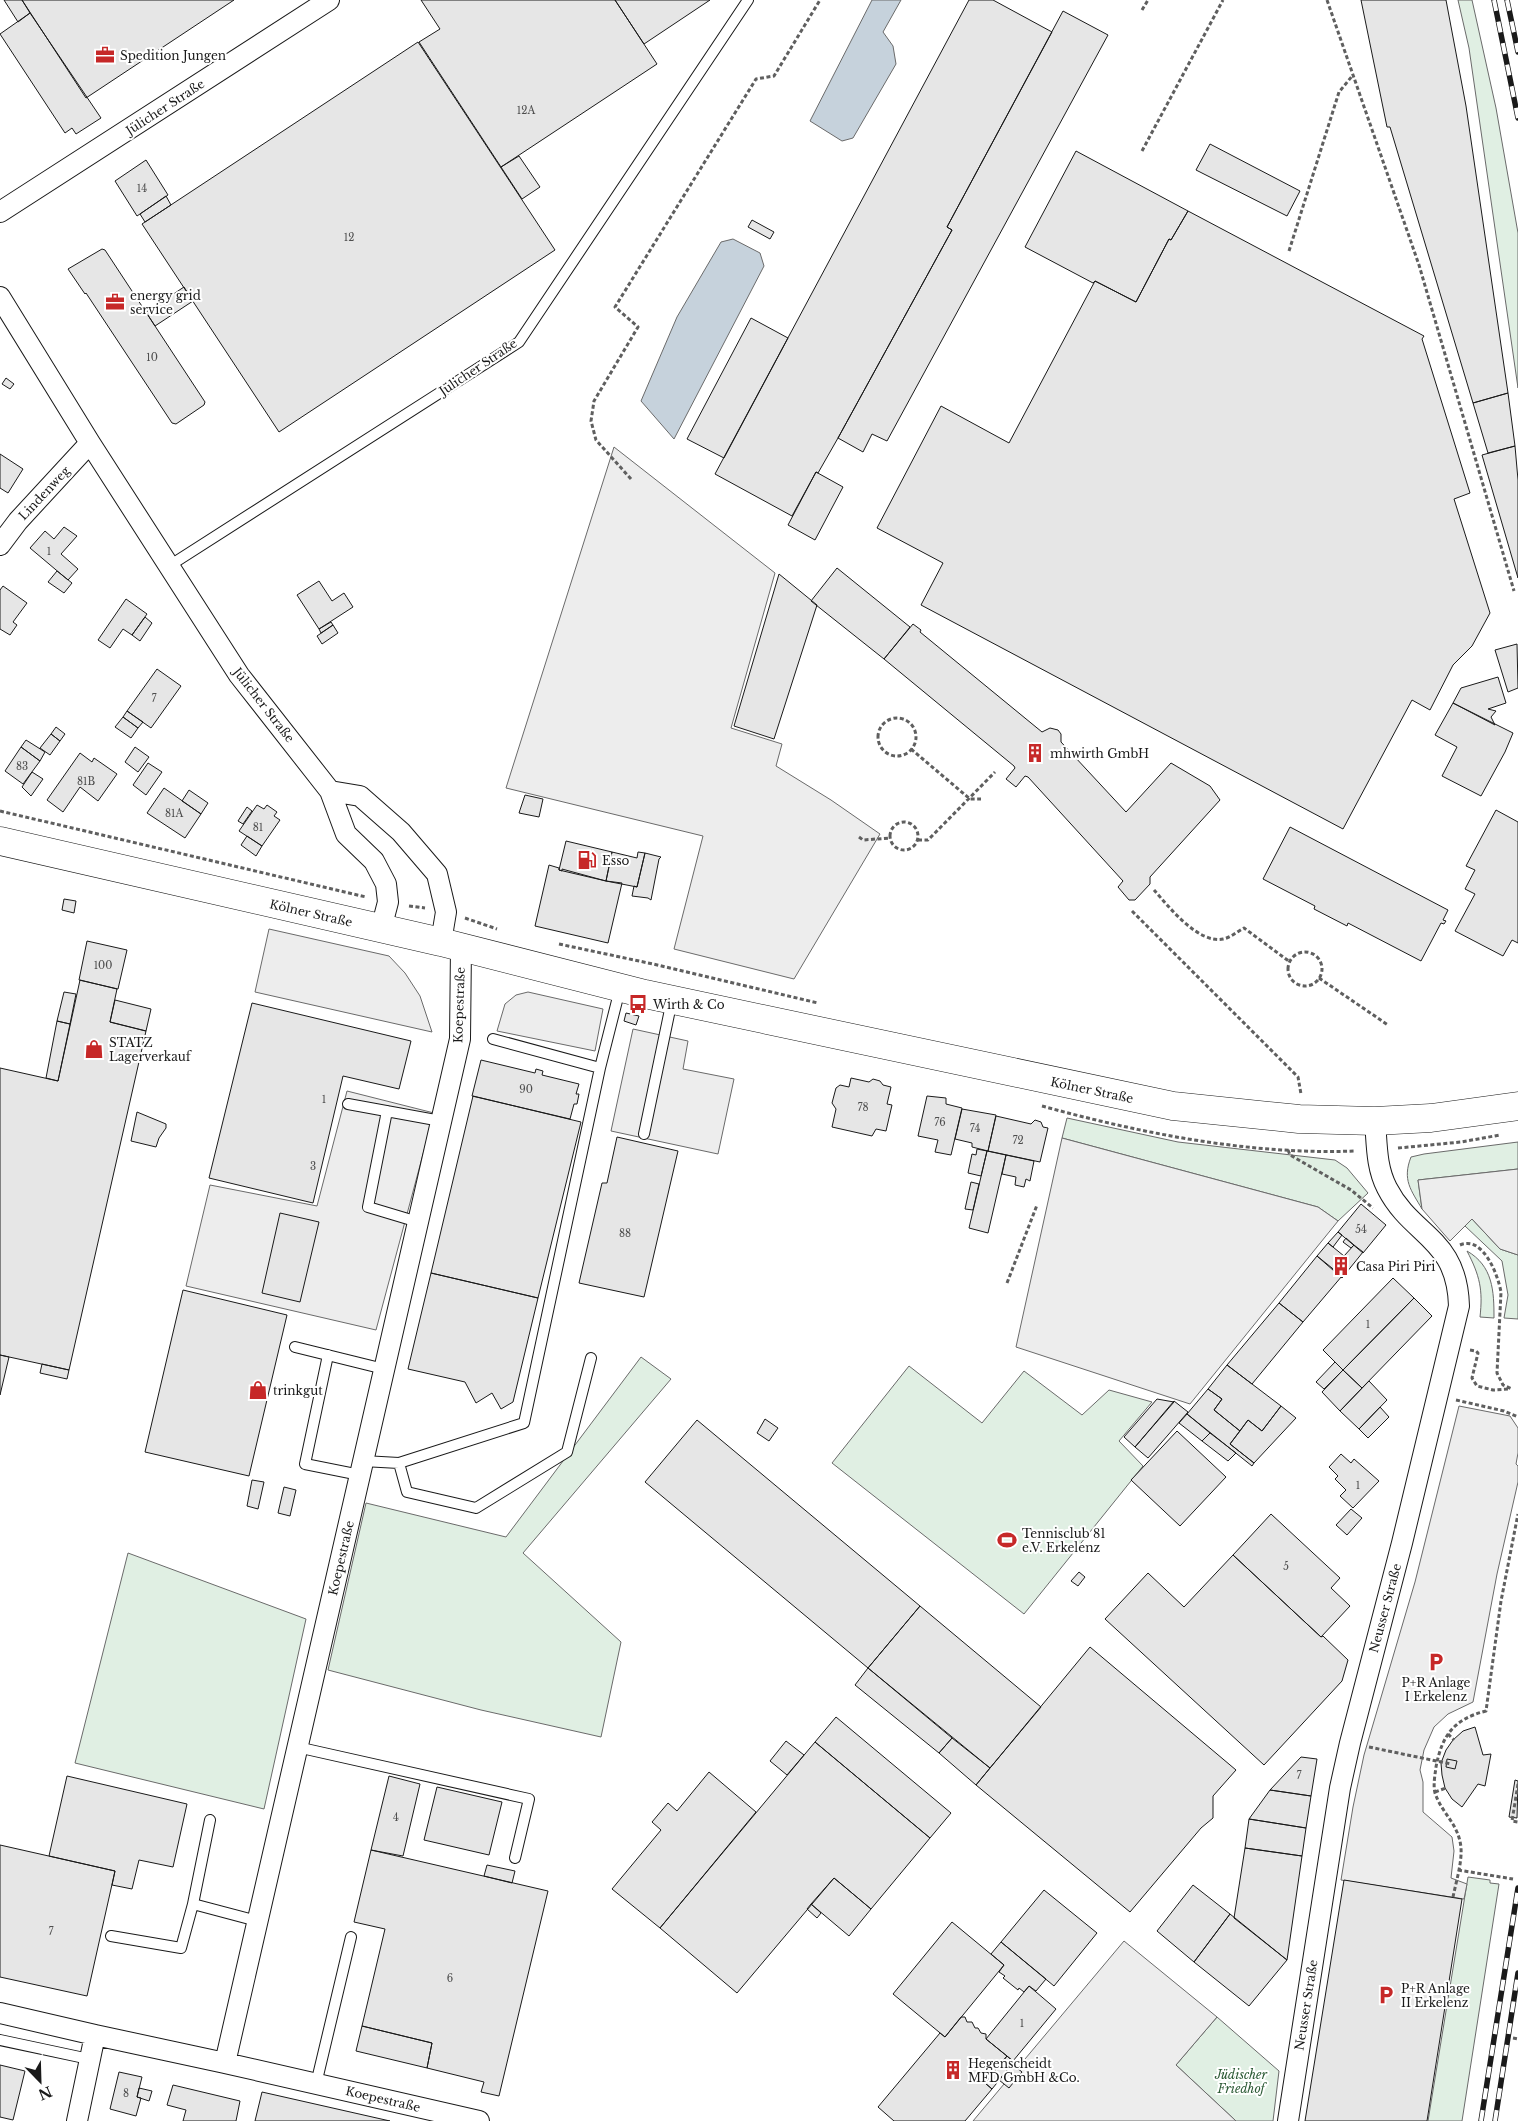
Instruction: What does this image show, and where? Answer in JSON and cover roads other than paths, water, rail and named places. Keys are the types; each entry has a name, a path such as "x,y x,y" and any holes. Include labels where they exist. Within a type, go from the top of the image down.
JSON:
{"main road":[{"name":"Kölner Straße","path":"0,842 381,930 451,944 621,988 1173,1106 1295,1108 1375,1121 1431,1118 1518,1106"}],"street":[{"name":"Jülicher Straße","path":"0,212 329,0"},
{"name":"Jülicher Straße","path":"0,297 90,444 238,675 330,790 346,834 374,862 386,884 388,902 381,930"},
{"name":"Lindenweg","path":"0,545 18,521 90,444"},
{"path":"330,790 360,796 401,832 437,874 451,944"},
{"name":"Koepestraße","path":"225,2063 460,1039 451,944"},
{"name":"Neusser Straße","path":"1288,2121 1328,1860 1350,1743 1402,1543 1459,1306 1458,1290 1453,1269 1444,1252 1405,1213 1388,1190 1378,1163 1375,1121"},
{"name":"Koepestraße","path":"0,2014 478,2121"},
{"path":"77,2121 95,2035"}],"lane":[{"name":"Jülicher Straße","path":"169,566 519,342 748,0"},
{"path":"328,1355 305,1464 361,1468 399,1463 524,1423 600,1068 621,988"},
{"path":"644,1134 672,999"},
{"path":"493,1040 600,1068"},
{"path":"348,1104 441,1121"},
{"path":"387,1111 368,1207 418,1222"},
{"path":"295,1347 384,1369"},
{"path":"399,1463 407,1492 476,1508 567,1452 591,1358"},
{"path":"297,1747 529,1799 516,1858"},
{"path":"111,1936 181,1948 193,1904 210,1820"},
{"path":"193,1904 257,1921"},
{"path":"316,2084 352,1937"},
{"path":"0,2040 89,2059"}],"railway":[{"path":"1494,0 1518,118"},
{"path":"1507,0 1518,52"},
{"path":"1481,2121 1518,1888"},
{"path":"1495,2121 1518,1973"}],"place":[{"name":"Spedition Jungen","path":"105,55"},
{"name":"energy grid service","path":"115,302"},
{"name":"mhwirth GmbH","path":"1035,753"},
{"name":"Esso","path":"587,860"},
{"name":"Wirth & Co","path":"638,1004"},
{"name":"STATZ Lagerverkauf","path":"94,1049"},
{"name":"Casa Piri Piri","path":"1341,1266"},
{"name":"trinkgut","path":"258,1390"},
{"name":"Tennisclub 81 e.V. Erkelenz","path":"1007,1540"},
{"name":"P+R Anlage I Erkelenz","path":"1436,1662"},
{"name":"P+R Anlage II Erkelenz","path":"1386,1995"},
{"name":"Hegenscheidt MFD GmbH &Co.","path":"953,2070"}],"park label":[{"name":"Jüdischer Friedhof","path":"1241,2081"}]}
